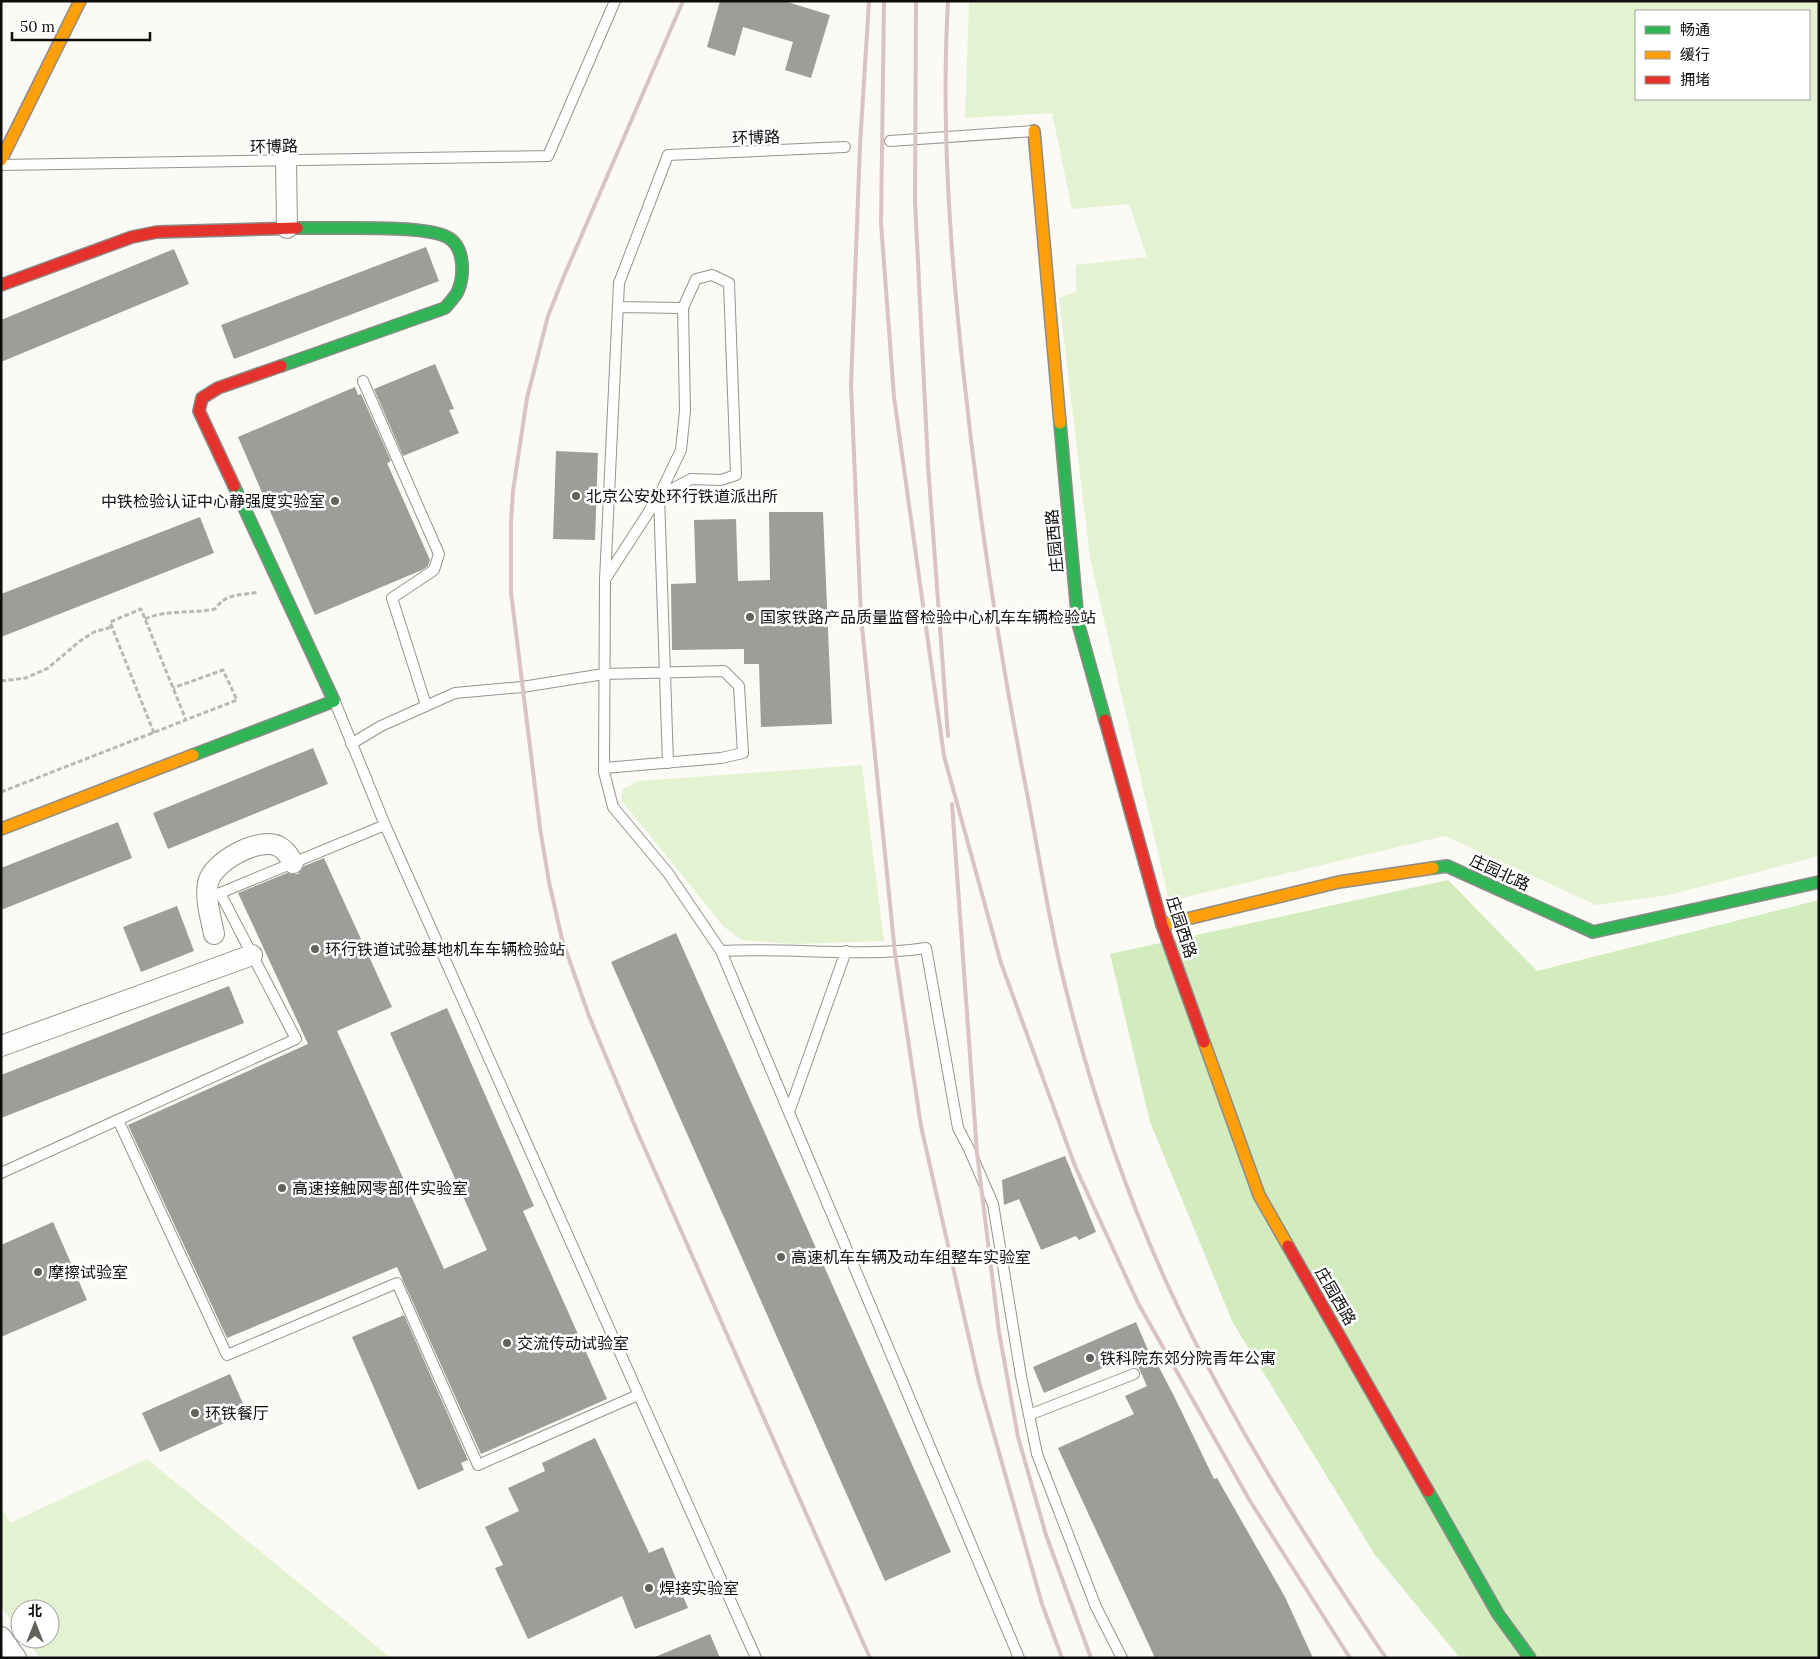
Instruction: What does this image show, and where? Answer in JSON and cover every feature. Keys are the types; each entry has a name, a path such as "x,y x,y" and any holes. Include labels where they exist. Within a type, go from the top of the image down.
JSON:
{"street":[{"path":"1,160 80,1"},
{"name":"庄园西路","path":"1034,131 1078,623 1162,925 1259,1195 1498,1614 1530,1658"},
{"path":"286,161 287,228"},
{"path":"1,285 132,237 158,232 287,228 425,230 448,237 460,252 462,272 457,292 445,308 218,388 202,398 199,411 334,701 1,829"},
{"path":"214,934 207,900 208,882 228,857 259,845 276,845 287,852 293,863"},
{"name":"庄园北路","path":"1162,925 1339,882 1447,866 1593,932 1819,882"},
{"path":"1,1046 252,955"},
{"path":"1,1637 16,1658"}],"lane":[{"name":"环博路","path":"1,166 548,156 615,1"},
{"path":"890,141 1034,131"},
{"name":"环博路","path":"618,307 619,283 668,154 844,147"},
{"path":"605,580 659,496 681,450 685,412 683,308 696,279 712,275 728,284 736,476 722,480 692,479 659,496"},
{"path":"683,308 618,307 605,580 604,674 604,768 613,807 668,873 721,951 1019,1658"},
{"path":"363,381 439,554 434,570 392,598 426,705"},
{"path":"659,496 668,762"},
{"path":"351,744 381,726 455,693 522,687 604,674 724,671 739,686 743,753 720,758 604,768"},
{"path":"334,701 385,825 756,1658"},
{"path":"1,1174 296,1039 220,893 385,825"},
{"path":"721,951 757,949 895,953 926,948 958,1128 970,1149 993,1204 1029,1415 1041,1463 1096,1607 1122,1658"},
{"path":"789,1112 846,951"},
{"path":"118,1120 227,1355 397,1283 478,1465 638,1395"},
{"path":"1029,1415 1134,1374"}],"path":[{"path":"145,619 165,612 200,612 215,609 220,601 232,595 251,594 281,586"},
{"path":"154,733 110,622 141,609 186,720"},
{"path":"1,681 26,678 48,668 80,641 94,632 112,627"},
{"path":"1,792 237,700 223,670 173,688"}],"green space":[{"path":"969,1 1819,1 1819,856 1669,895 1596,905 1445,836 1169,901 1090,558 1059,298 1076,292 1076,265 1147,257 1129,204 1072,209 1052,113 965,118"},
{"path":"862,765 884,941 793,944 742,940 724,927 621,800 623,789 638,781"},
{"path":"1448,880 1537,971 1819,900 1819,1658 1460,1658 1375,1555 1233,1323 1150,1122 1110,954"},
{"path":"147,1459 391,1658 40,1658 33,1649 60,1649 60,1599 10,1599 10,1619 1,1607 1,1507 10,1523"}],"building":[{"path":"720,1 784,1 830,15 811,78 785,70 793,42 743,27 735,56 707,47"},
{"path":"426,247 439,281 234,359 221,325"},
{"path":"174,249 189,284 1,362 1,320"},
{"path":"435,364 454,409 449,410 459,433 403,456 374,389"},
{"name":"中铁检验认证中心静强度实验室","path":"355,387 358,395 361,394 391,461 387,463 430,560 428,566 422,570 315,615 238,437"},
{"name":"北京公安处环行铁道派出所","path":"556,451 598,453 595,540 553,539"},
{"name":"国家铁路产品质量监督检验中心机车车辆检验站","path":"769,512 823,512 832,724 761,727 759,664 744,664 744,649 672,650 671,584 696,583 694,520 736,519 738,581 770,580"},
{"path":"200,517 214,553 1,637 1,594"},
{"path":"313,748 328,784 168,849 153,813"},
{"path":"118,822 132,858 1,910 1,868"},
{"path":"324,858 392,1007 337,1031 444,1269 487,1250 390,1033 447,1008 534,1206 523,1211 607,1399 481,1454 397,1267 227,1338 128,1125 308,1044 238,893 287,873 298,874 304,866"},
{"path":"177,906 194,951 141,972 123,927"},
{"name":"高速机车车辆及动车组整车实验室","path":"676,933 951,1552 885,1581 611,962"},
{"path":"229,986 244,1023 1,1118 1,1075"},
{"path":"1065,1156 1096,1232 1079,1240 1076,1236 1041,1250 1019,1199 1004,1205 1002,1180"},
{"name":"摩擦试验室","path":"53,1222 87,1300 1,1337 1,1245"},
{"path":"404,1315 468,1460 461,1463 464,1470 418,1490 352,1337"},
{"path":"1136,1322 1150,1355 1152,1354 1174,1396 1214,1479 1217,1478 1285,1597 1313,1658 1155,1658 1058,1448 1134,1414 1125,1396 1147,1386 1133,1355 1044,1393 1033,1367"},
{"name":"环铁餐厅","path":"230,1374 247,1413 160,1452 142,1413"},
{"path":"595,1438 649,1553 663,1547 688,1608 635,1629 622,1596 528,1639 495,1568 503,1565 485,1527 519,1511 508,1488 545,1471 542,1463"},
{"path":"710,1634 720,1658 655,1658 655,1657"}],"railway":[{"path":"683,1 548,316 527,398 513,491 511,592 540,828 549,882 562,939 589,1016 637,1131 870,1658"},
{"path":"869,1 860,145 851,385 861,617 895,953 921,1126 979,1382 1042,1604 1062,1658"},
{"path":"884,1 881,223 894,397 944,756 1001,963 1075,1166 1138,1303 1250,1501 1350,1658"},
{"path":"916,1 915,201 928,465 948,736"},
{"path":"948,1 946,47 948,185 958,323 969,422 982,528 1007,687 1051,922 1070,1006 1081,1047 1121,1170 1152,1249 1192,1336 1270,1477 1386,1658"},
{"path":"952,804 977,1153 999,1332 1018,1437 1046,1535 1091,1658"}],"traffic: fast":[{"path":"281,366 445,308 457,293 462,270 460,254 453,241 435,233 418,230 375,228 297,228"},
{"path":"1060,423 1078,623 1105,720"},
{"path":"193,755 334,701 234,486"},
{"path":"1433,868 1447,866 1593,932 1819,882"},
{"path":"1428,1491 1498,1614 1530,1658"}],"traffic: slow":[{"path":"1,160 80,1"},
{"path":"1034,131 1060,423"},
{"path":"1,829 193,755"},
{"path":"1162,925 1339,882 1433,868"},
{"path":"1204,1042 1259,1195 1288,1246"}],"traffic: jam":[{"path":"1,285 132,237 157,232 297,228"},
{"path":"234,486 199,411 202,398 218,388 281,366"},
{"path":"1105,720 1162,925 1204,1042"},
{"path":"1288,1246 1428,1491"}],"place":[{"name":"北京公安处环行铁道派出所","path":"576,496"},
{"name":"中铁检验认证中心静强度实验室","path":"335,501"},
{"name":"国家铁路产品质量监督检验中心机车车辆检验站","path":"750,617"},
{"name":"环行铁道试验基地机车车辆检验站","path":"315,949"},
{"name":"高速接触网零部件实验室","path":"282,1188"},
{"name":"高速机车车辆及动车组整车实验室","path":"781,1257"},
{"name":"摩擦试验室","path":"38,1272"},
{"name":"交流传动试验室","path":"507,1343"},
{"name":"铁科院东郊分院青年公寓","path":"1090,1358"},
{"name":"环铁餐厅","path":"195,1413"},
{"name":"焊接实验室","path":"649,1588"}]}
